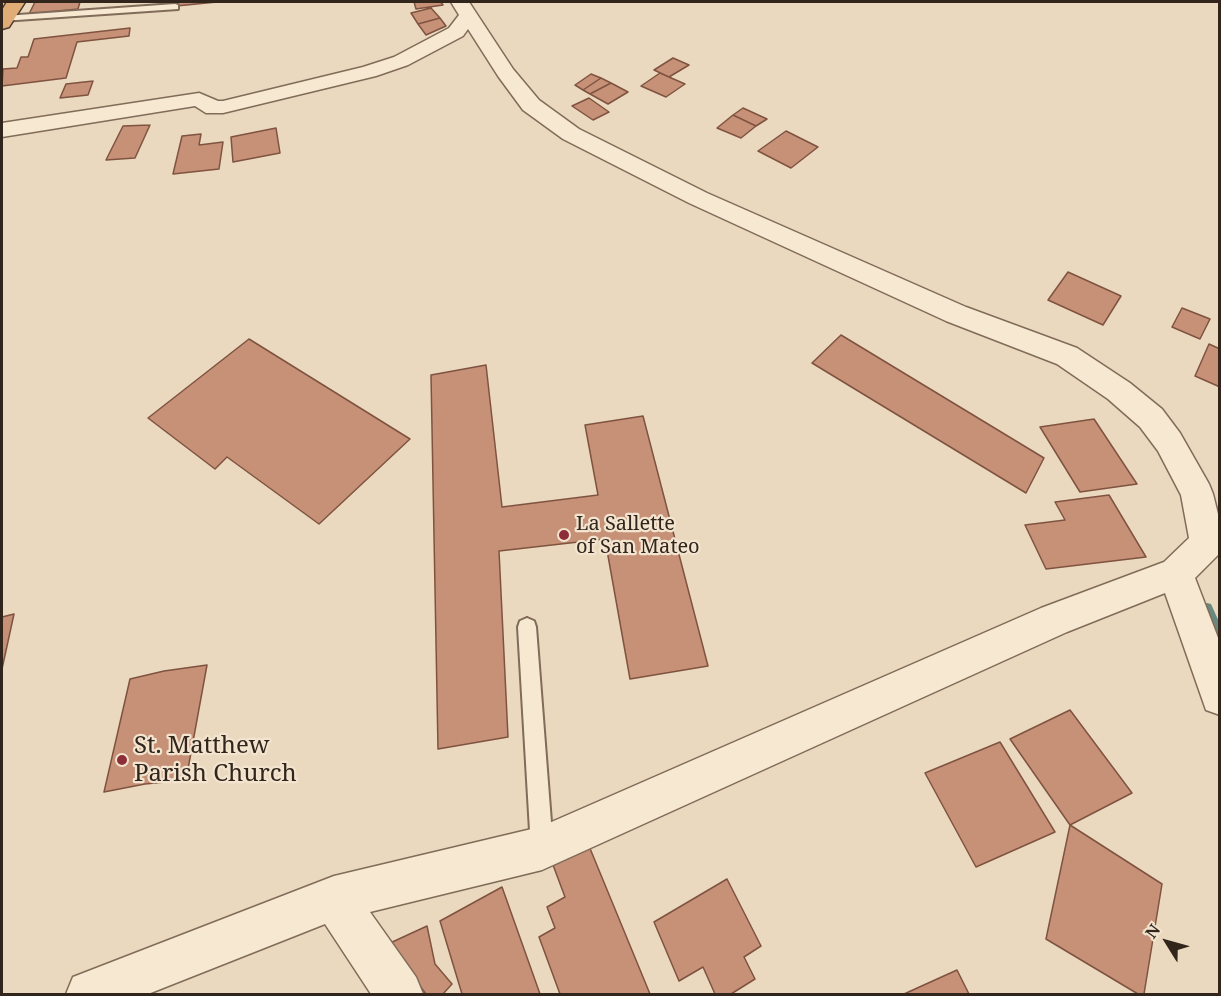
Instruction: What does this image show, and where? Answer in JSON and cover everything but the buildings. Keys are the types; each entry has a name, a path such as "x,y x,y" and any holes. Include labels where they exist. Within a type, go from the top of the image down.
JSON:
{"street":[{"path":"2,130 199,99 214,108 223,107 369,72 401,61 456,32 465,8"},
{"path":"90,994 334,898 542,848 1054,620 1176,573 1207,543 1197,494 1169,442 1150,418 1119,391 1067,356 935,305 698,198 572,134 531,105 505,72 465,8"},
{"path":"1176,573 1220,696"},
{"path":"334,898 399,994"}],"lane":[{"path":"7,13 175,7"},
{"path":"527,627 542,848"}],"waterway":[{"path":"1207,608 1220,639"}],"place":[{"name":"La Sallette of San Mateo","path":"564,535"},
{"name":"St. Matthew Parish Church","path":"122,760"}]}
